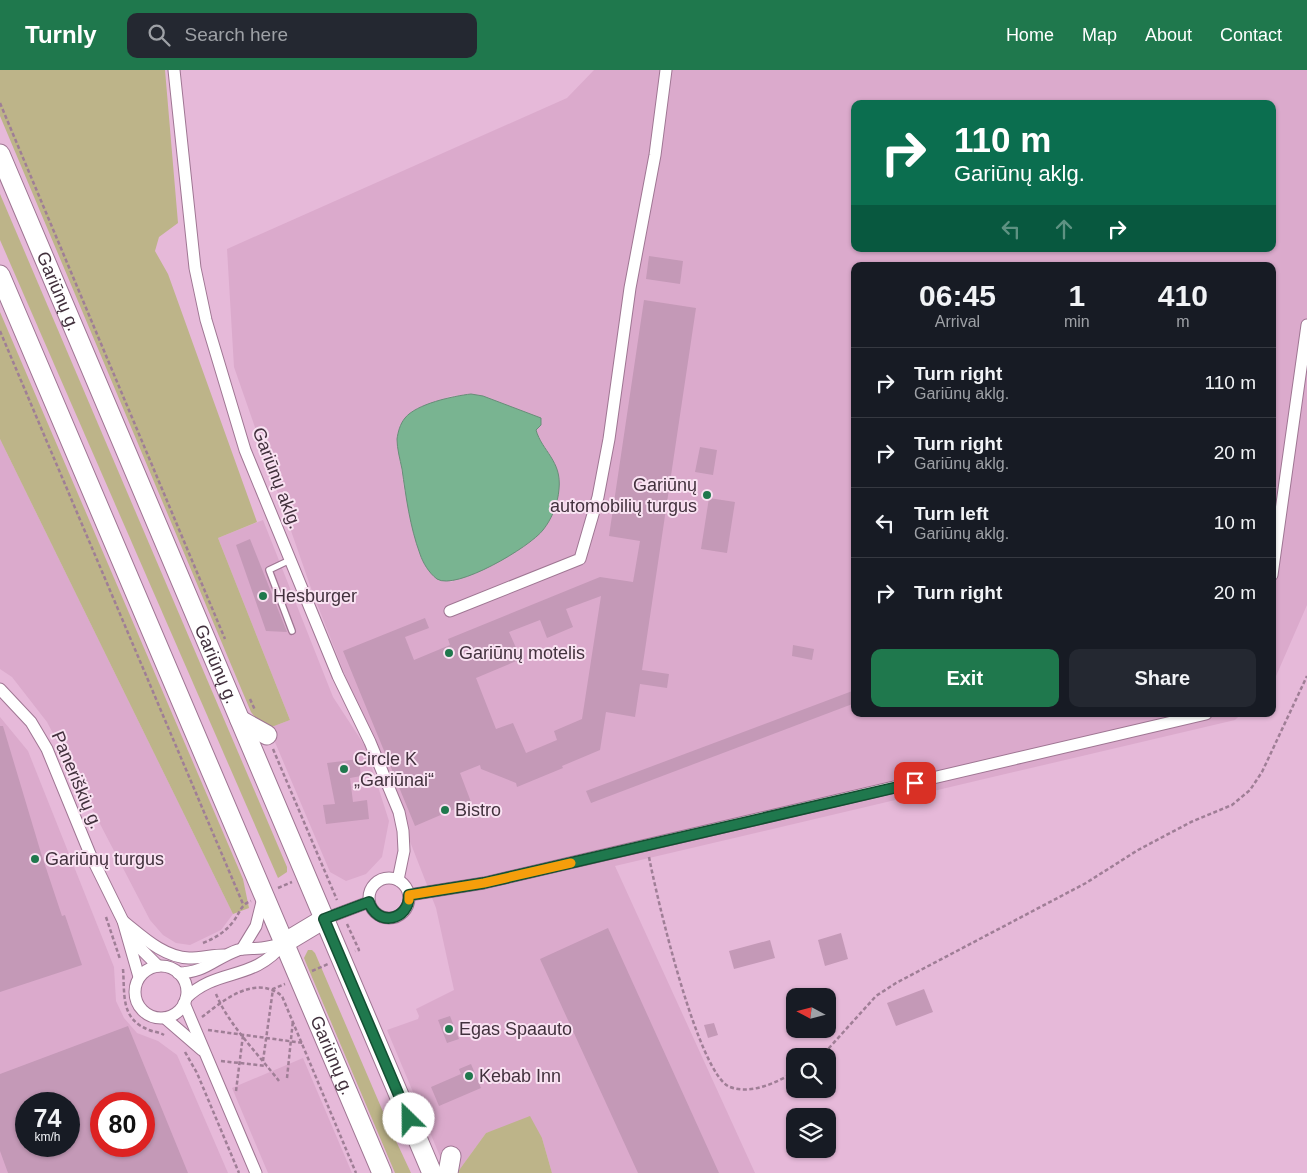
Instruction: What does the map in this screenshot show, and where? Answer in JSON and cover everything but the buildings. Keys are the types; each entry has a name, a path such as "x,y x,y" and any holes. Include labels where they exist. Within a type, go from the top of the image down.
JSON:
{"highway":[{"name":"Gariūnų g.","path":"0,154 248,716 305,876 432,1173"},
{"name":"Gariūnų g.","path":"0,275 382,1173"},
{"path":"248,716 267,735"},
{"path":"284,943 324,919"}],"street":[{"name":"Gariūnų aklg.","path":"174,70 195,268 206,320 245,450 338,676 370,742 399,812 404,850 398,880"},
{"path":"450,611 580,559 602,478 630,288 655,154 666,70"},
{"path":"1276,546 1307,325"},
{"name":"Paneriškių g.","path":"0,689 32,722 47,748 90,854 123,920 139,978 135,992 139,1006 150,1016 165,1018 205,1055"},
{"path":"409,895 484,883 1193,717"},
{"path":"391,878 398,880 407,889 409,895 407,908 403,913 391,919 375,912 369,902 371,890 379,881 391,878"},
{"path":"242,949 256,926 263,895"},
{"path":"324,919 369,902"},
{"path":"123,920 162,950 175,956 188,958 224,955 242,949 264,948 284,943"},
{"path":"123,920 142,950 158,966"},
{"path":"165,1018 178,1011 202,984 253,969 268,961 284,943"},
{"path":"139,978 151,968 158,966 165,966 178,973 192,973 206,968 224,955"},
{"path":"178,973 186,989 185,1001 205,1055 256,1173"}],"lane":[{"path":"290,560 269,570 292,631"}],"path":[{"path":"0,103 226,643"},
{"path":"0,331 243,904"},
{"path":"829,1048 876,996 896,982 1086,882 1138,850 1192,822 1232,806 1250,790 1262,772 1307,676"},
{"path":"248,716 249,696"},
{"path":"196,946 216,938 225,931 243,904 323,869 267,735"},
{"path":"646,846 656,892 693,1023 719,1079 730,1087 754,1088 774,1083 786,1077"},
{"path":"279,1081 219,1002 249,988 274,989 359,950"},
{"path":"274,989 282,996 293,1019 356,1173"},
{"path":"263,1061 274,989"},
{"path":"200,1019 202,1024"},
{"path":"287,1078 293,1019"},
{"path":"205,1029 303,1043"},
{"path":"234,1100 243,1035"},
{"path":"205,1055 239,1063 267,1066"}],"shaded area":[{"path":"0,70 165,70 178,223 159,237 155,251 168,274 257,522 218,538 290,720 269,728 257,720 251,712 0,116"},
{"name":"Gariūnų automobilių turgus","path":"594,70 1307,70 1307,605 1276,676 1276,262 851,262 851,717 1238,717 1235,720 615,866 755,1173 552,1173 542,1138 506,1127 486,1133 457,1173 447,1173 387,1030 418,1019 419,1016 416,1009 454,990 436,908 312,591 234,367 227,249 567,98","holes":["471,394 483,396 541,418 536,430 537,434 553,460 559,478 543,530 532,541 492,564 451,582 420,554 404,489 397,438 412,411 451,396"]},
{"path":"0,194 287,867 287,872 278,878 0,240"},
{"path":"0,312 243,879 249,908 233,914 0,439"},
{"path":"471,394 483,396 541,418 541,425 536,430 558,471 558,494 554,511 549,521 543,530 524,547 475,573 460,579 446,581 437,579 431,574 420,554 409,512 397,439 403,420 410,413 445,399"},
{"path":"0,439 233,914 221,930 190,945 176,943 163,935 150,920 47,722 12,677 0,669"},
{"path":"263,520 333,697 365,746 389,821 382,857 366,874 346,881 330,872 269,728 290,720 218,538"},
{"name":"Gariūnų turgus","path":"0,717 28,751 114,967 116,1001 124,1018 137,1033 158,1041 177,1055 228,1173 0,1173"},
{"path":"308,950 312,950 315,953 411,1173 395,1173 304,958"},
{"path":"303,1058 352,1173 268,1173 232,1088"},
{"path":"530,1116 542,1138 552,1173 457,1173 486,1133"}],"slow traffic":[{"path":"409,900 409,895 484,883 571,863"}],"place":[{"name":"Gariūnų automobilių turgus","path":"707,495"},
{"name":"Hesburger","path":"263,596"},
{"name":"Gariūnų motelis","path":"449,653"},
{"name":"Circle K „Gariūnai“","path":"344,769"},
{"name":"Bistro","path":"445,810"},
{"name":"Gariūnų turgus","path":"35,859"},
{"name":"Egas Spaauto","path":"449,1029"},
{"name":"Kebab Inn","path":"469,1076"}],"route":[{"path":"409,1119 324,919 369,902 371,908 380,916 391,919 398,917 407,908 409,895 484,883 915,783"}]}
